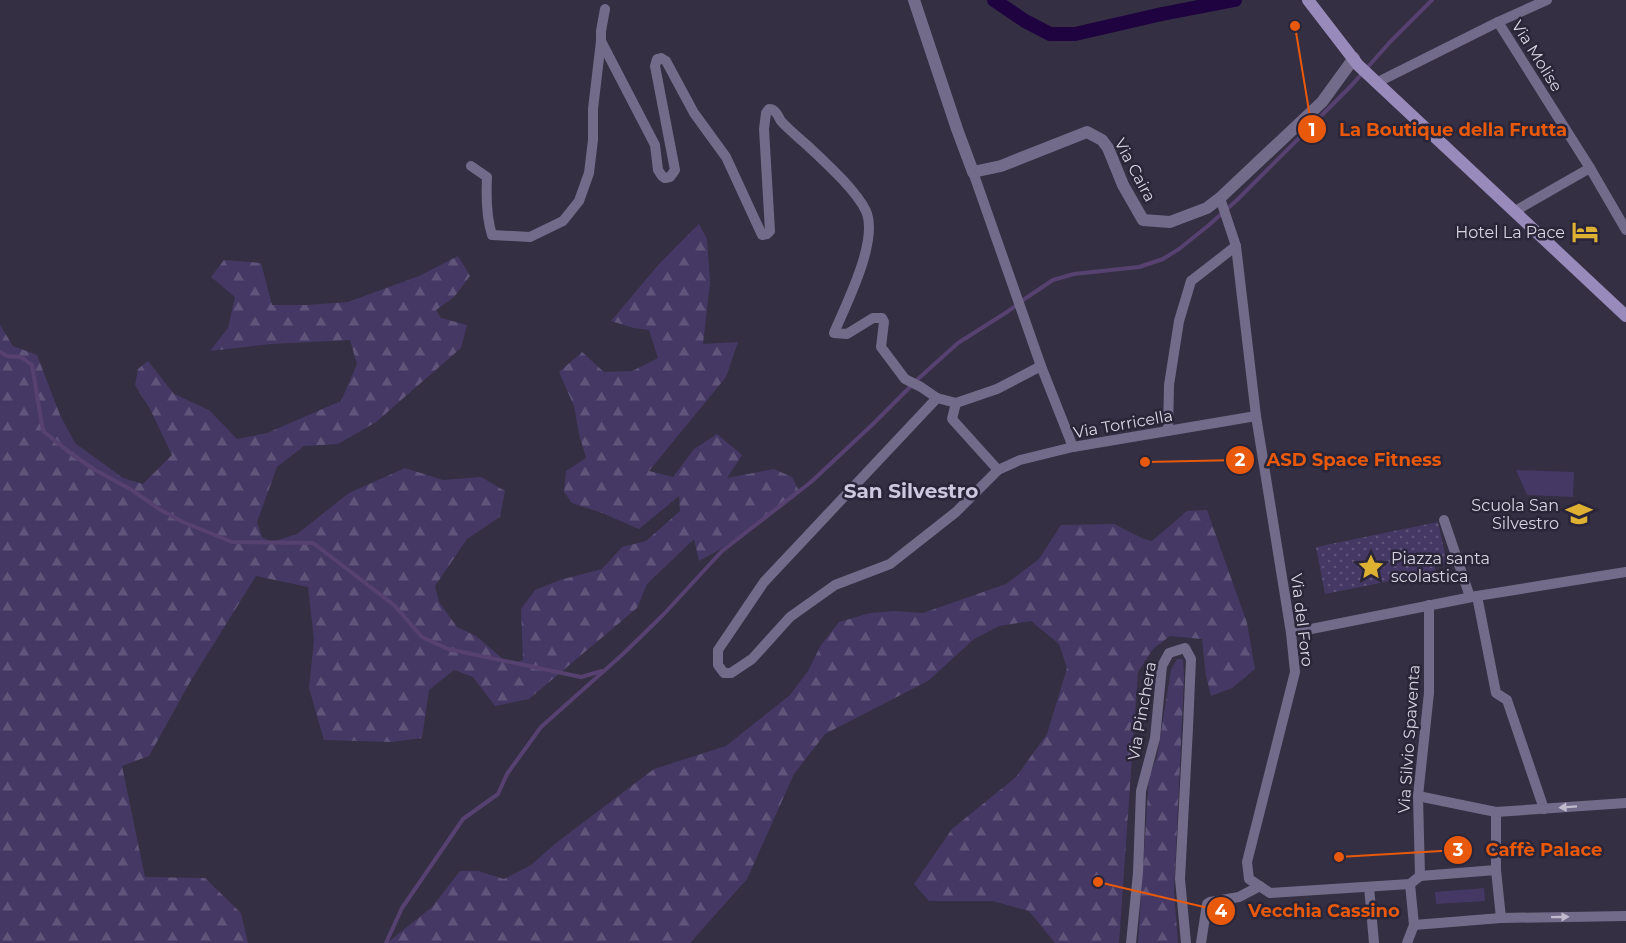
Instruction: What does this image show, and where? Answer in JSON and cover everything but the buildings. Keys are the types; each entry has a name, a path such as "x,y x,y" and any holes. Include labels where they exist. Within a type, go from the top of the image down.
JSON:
{"main road":[{"path":"1308,1 1372,79 1626,316"}],"street":[{"path":"914,0 1016,296 1073,447"},
{"path":"1372,79 1547,0"},
{"path":"471,166 487,177 488,223 492,235 530,237 563,221 579,201 589,174 593,140 593,109 605,9"},
{"name":"Via Molise","path":"1498,22 1590,168 1626,230"},
{"path":"601,41 655,144 658,170 665,178 670,177 675,170 655,66 657,59 661,58 666,61 694,113 726,158 762,235 770,231 764,129 766,113 769,109 776,112 780,120 852,192 866,212 869,232 865,258 834,333 847,334 873,318 882,318 884,322 881,347 905,379 937,398 956,403 997,389 1041,366"},
{"name":"Via Caira","path":"973,172 1001,166 1088,132 1102,140 1108,148 1123,185 1143,220 1170,222 1207,208 1220,198 1322,102 1356,61"},
{"path":"1515,211 1590,168"},
{"name":"Via del Foro","path":"1220,198 1236,246 1256,416 1296,672 1247,862 1249,879 1260,886"},
{"path":"1168,431 1169,385 1179,321 1191,282 1236,246"},
{"path":"937,398 764,582 718,650 718,664 724,673 731,673 752,659 790,617 835,585 890,564 956,512 998,470 952,419 956,403"},
{"name":"Via Torricella","path":"998,470 1020,459 1073,447 1256,416"},
{"path":"1444,520 1473,597 1496,693 1508,700 1544,809"},
{"path":"1291,633 1429,605 1626,572"},
{"name":"Via Silvio Spaventa","path":"1420,876 1418,796 1430,693 1429,605"},
{"name":"Via Pinchera","path":"1131,943 1138,873 1141,791 1155,738 1162,666 1168,653 1185,648 1191,659 1180,879 1186,943"},
{"path":"1418,796 1496,812 1626,803"},
{"path":"1496,812 1496,870 1501,918"},
{"path":"1201,943 1206,904 1239,897 1260,886 1270,893 1410,884 1420,876 1496,870"},
{"path":"1407,943 1414,925 1410,884"},
{"path":"1369,886 1374,943"},
{"path":"1414,925 1501,918 1626,916"}],"green space":[{"path":"699,224 707,239 710,283 703,344 738,342 726,377 649,471 673,477 694,449 717,434 742,455 727,478 774,469 792,477 800,493 719,550 699,561 694,539 647,584 637,608 529,699 495,706 473,677 454,670 429,690 422,738 392,742 324,740 309,688 314,640 308,587 256,576 190,682 149,756 122,766 145,877 205,878 241,913 248,943 0,943 0,325 13,346 37,355 60,415 75,443 123,478 143,484 172,455 150,409 135,385 138,369 148,361 174,394 209,410 237,439 267,433 341,401 357,364 350,340 271,344 210,351 228,328 235,297 211,277 224,260 261,263 272,305 307,305 348,302 419,276 458,256 470,276 454,297 436,310 441,318 467,325 461,348 376,422 338,444 304,446 277,467 257,522 262,537 272,542 297,534 349,493 405,468 443,480 481,477 505,491 500,517 467,539 435,586 439,602 457,627 476,636 510,665 523,660 521,609 535,590 560,580 602,569 622,547 646,541 680,511 679,496 639,529 572,503 564,492 566,471 586,458 574,406 559,372 582,352 604,372 632,371 658,358 649,330 611,321 659,264"},
{"path":"1516,470 1574,472 1573,497 1527,495"},
{"path":"1207,510 1247,623 1255,669 1232,688 1211,696 1206,676 1202,639 1170,636 1153,649 1138,672 1119,943 1055,943 1029,911 993,901 929,901 914,884 952,829 1016,777 1047,734 1067,668 1059,644 1031,621 999,626 974,639 928,681 825,734 794,774 747,879 690,943 387,943 432,907 460,871 478,871 504,879 531,865 556,843 654,769 726,746 790,695 808,671 821,645 839,622 870,613 895,611 923,613 1006,584 1039,559 1061,525 1114,524 1152,541 1187,511"},
{"path":"1438,522 1447,563 1435,566 1435,572 1325,594 1316,547"},
{"path":"1177,659 1183,659 1184,677 1174,892 1178,943 1138,943 1149,777 1157,757 1171,670"},
{"path":"1484,888 1485,901 1436,904 1435,892"}],"waterway":[{"path":"994,0 1025,21 1050,34 1075,34 1235,0"},
{"path":"386,943 402,908 463,819 498,794 507,774 541,727 623,654 663,615 722,551 811,482 958,343 1053,280 1074,274 1139,267 1163,259 1179,249 1237,200 1351,86 1432,0"},
{"path":"0,352 7,356 21,357 32,365 43,431 95,470 183,522 232,542 313,543 394,605 422,637 448,649 581,677 602,671"}],"place":[{"name":"La Boutique della Frutta","path":"1295,26"},
{"name":"Hotel La Pace","path":"1585,232"},
{"name":"ASD Space Fitness","path":"1145,462"},
{"name":"Scuola San Silvestro","path":"1579,514"},
{"name":"Piazza santa scolastica","path":"1371,567"},
{"name":"Caffè Palace","path":"1339,857"},
{"name":"Vecchia Cassino","path":"1098,882"}],"district":[{"name":"San Silvestro","path":"911,491"}]}
